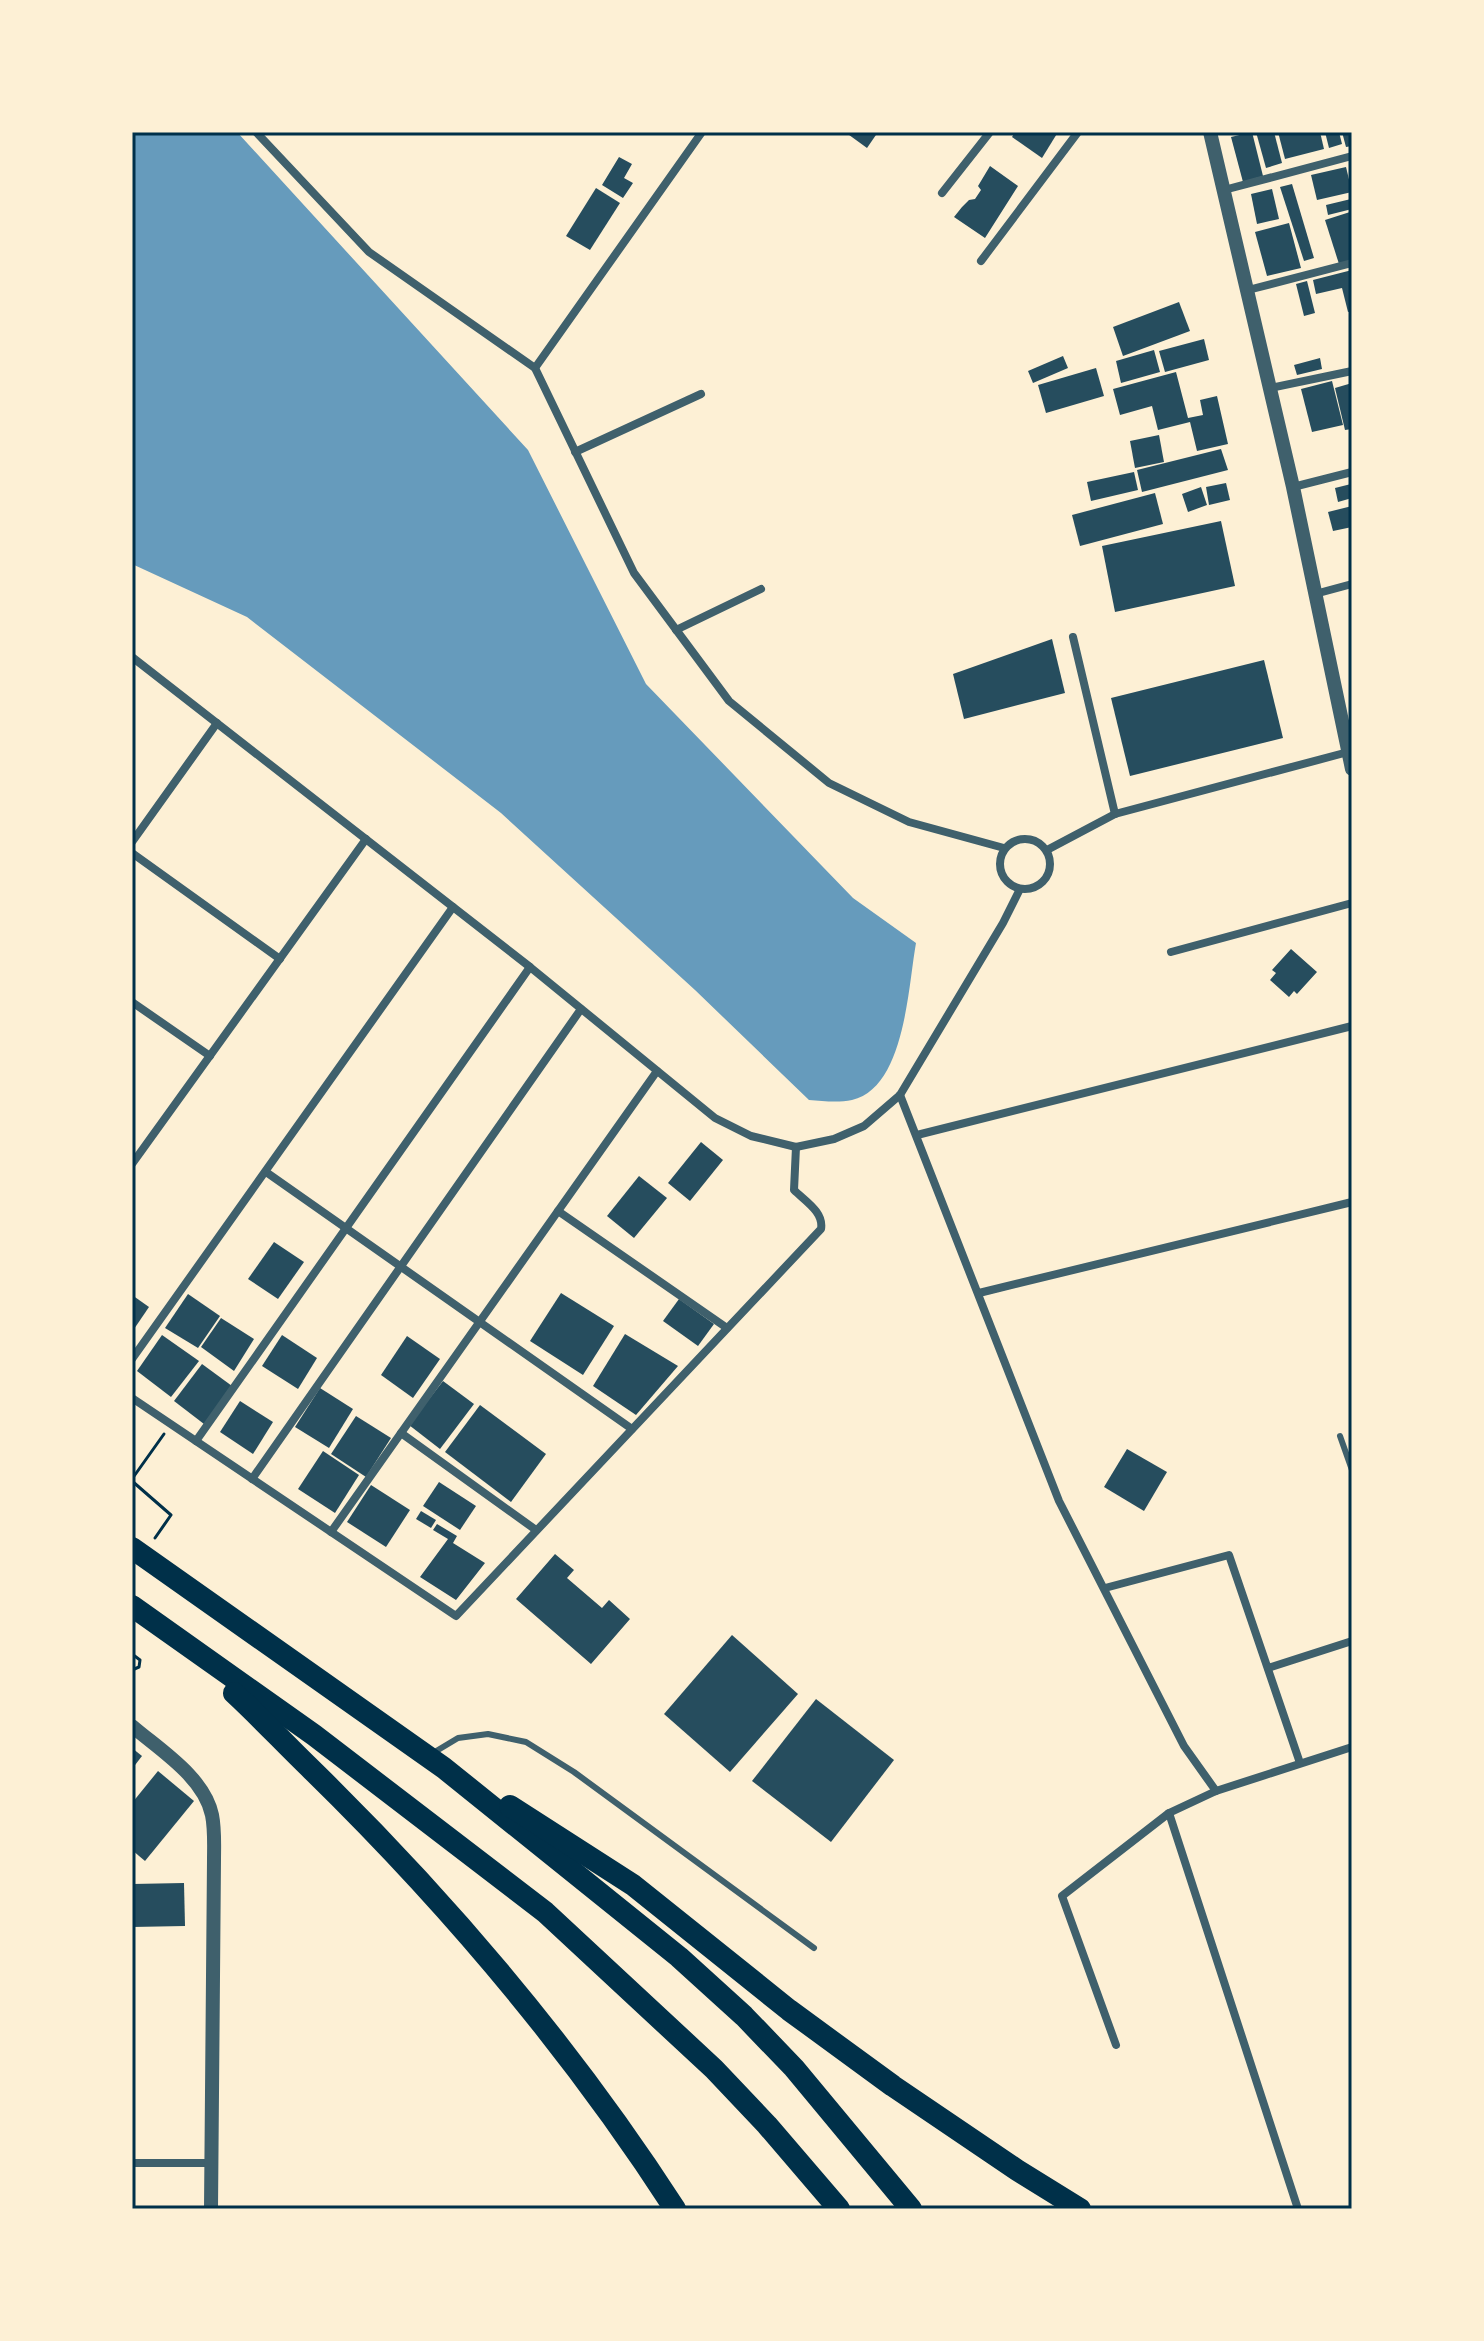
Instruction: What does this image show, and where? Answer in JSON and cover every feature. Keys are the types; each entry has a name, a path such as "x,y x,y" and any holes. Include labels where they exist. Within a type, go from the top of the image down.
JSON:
{"highway":[{"path":"132,1548 435,1762 679,1957 744,2016 794,2068 908,2205"},
{"path":"132,1606 339,1754 545,1912 714,2069 839,2209"},
{"path":"163,1628 249,1706 371,1827 444,1905 527,2003 597,2094 675,2209"},
{"path":"435,1762 529,1817 633,1885 789,2010 882,2078 1080,2209"}],"street":[{"path":"256,132 369,252 535,368 634,573 729,701 829,783 909,822 1004,848"},
{"path":"535,368 702,132"},
{"path":"942,193 990,132"},
{"path":"981,261 1078,132"},
{"path":"1210,132 1315,594 1346,708 1352,769"},
{"path":"1224,190 1352,156"},
{"path":"1248,290 1352,263"},
{"path":"1270,388 1352,371"},
{"path":"575,452 701,394"},
{"path":"1293,487 1352,472"},
{"path":"1315,594 1352,584"},
{"path":"676,630 761,589"},
{"path":"1073,637 1115,814"},
{"path":"132,657 530,967 715,1118 751,1136 796,1147 834,1139 864,1126 900,1095 1003,923 1020,889"},
{"path":"132,842 217,723"},
{"path":"1047,850 1115,814 1348,752"},
{"path":"1026,838 1038,841 1047,850 1049,873 1042,883 1031,889 1008,884 1000,873 999,861 1004,848 1013,840 1026,838"},
{"path":"132,1164 366,839"},
{"path":"132,853 280,959"},
{"path":"1171,952 1352,903"},
{"path":"132,1359 453,907"},
{"path":"196,1441 530,967"},
{"path":"132,1002 210,1056"},
{"path":"252,1479 581,1009"},
{"path":"917,1135 1352,1026"},
{"path":"331,1532 657,1071"},
{"path":"900,1095 1059,1501 1184,1746 1216,1791"},
{"path":"132,1398 456,1616 821,1229 823,1221 819,1214 794,1190 796,1147"},
{"path":"266,1172 632,1429"},
{"path":"979,1293 1352,1202"},
{"path":"558,1211 727,1328"},
{"path":"401,1433 536,1530"},
{"path":"1105,1588 1229,1555 1300,1763"},
{"path":"1268,1668 1352,1641"},
{"path":"132,1726 195,1782 206,1798 212,1816 211,2209"},
{"path":"1116,2045 1062,1896 1169,1813 1216,1791 1352,1747"},
{"path":"1169,1813 1298,2209"},
{"path":"132,2163 212,2163"}],"lane":[{"path":"1340,1436 1352,1470"},
{"path":"435,1762 458,1738 488,1734 526,1742 574,1772 814,1948"}],"path":[{"path":"171,1424 132,1480 171,1515"},
{"path":"132,1654 140,1660 139,1667 132,1670"}],"water":[{"path":"132,132 237,132 528,450 646,684 853,898 916,943 901,1034 883,1077 870,1092 847,1101 809,1100 695,990 501,813 247,617 132,564"}],"building":[{"path":"845,132 878,132 867,148"},
{"path":"1015,132 1058,132 1042,158 1012,137"},
{"path":"1252,132 1263,176 1243,182 1231,137"},
{"path":"1256,132 1274,132 1282,163 1266,168"},
{"path":"1278,132 1320,132 1324,149 1285,159"},
{"path":"1325,132 1339,132 1342,144 1329,148"},
{"path":"1342,132 1352,132 1352,146 1346,147"},
{"path":"619,157 632,164 624,178 633,183 623,198 602,185"},
{"path":"990,166 1018,186 985,238 954,217 969,200 975,199 981,190 978,186"},
{"path":"1346,167 1352,192 1317,200 1311,175"},
{"path":"1292,184 1314,258 1304,261 1280,187"},
{"path":"596,188 620,203 590,250 566,236"},
{"path":"1272,189 1279,219 1257,224 1251,194"},
{"path":"1351,199 1352,209 1328,215 1326,205"},
{"path":"1350,212 1352,260 1339,264 1325,220"},
{"path":"1289,223 1301,268 1267,276 1255,232"},
{"path":"1352,270 1352,311 1348,312 1342,288 1316,294 1313,280"},
{"path":"1307,281 1315,313 1304,316 1296,284"},
{"path":"1179,302 1190,331 1123,356 1113,327"},
{"path":"1204,339 1209,360 1165,372 1159,351"},
{"path":"1154,350 1160,372 1121,383 1116,361"},
{"path":"1063,356 1068,368 1033,383 1028,371"},
{"path":"1320,358 1322,369 1297,375 1294,365"},
{"path":"1096,368 1104,396 1046,413 1038,385"},
{"path":"1176,372 1188,418 1203,415 1200,400 1217,396 1228,444 1197,451 1190,422 1158,430 1152,406 1120,415 1113,389"},
{"path":"1332,381 1343,425 1312,432 1301,389"},
{"path":"1352,383 1352,429 1345,430 1335,388"},
{"path":"1159,435 1164,462 1135,468 1130,441"},
{"path":"1221,449 1228,470 1142,492 1137,470"},
{"path":"1134,472 1138,490 1091,501 1087,482"},
{"path":"1226,483 1230,500 1209,505 1206,487"},
{"path":"1351,484 1352,498 1338,502 1335,488"},
{"path":"1201,487 1207,505 1188,512 1182,494"},
{"path":"1155,493 1163,524 1080,546 1072,515"},
{"path":"1352,506 1352,527 1333,531 1328,512"},
{"path":"1221,521 1235,586 1115,612 1102,546"},
{"path":"1052,639 1065,693 964,719 953,674"},
{"path":"1264,660 1283,738 1130,776 1111,698"},
{"path":"1291,949 1317,972 1297,994 1294,991 1289,997 1270,980 1276,973 1272,970"},
{"path":"701,1142 723,1160 690,1201 668,1183"},
{"path":"639,1176 667,1198 634,1238 607,1216"},
{"path":"274,1242 304,1262 278,1299 248,1279"},
{"path":"561,1293 614,1326 583,1375 530,1341"},
{"path":"188,1294 220,1316 198,1348 165,1328"},
{"path":"132,1295 149,1307 132,1332"},
{"path":"679,1299 714,1324 698,1346 663,1321"},
{"path":"221,1318 254,1339 234,1371 201,1347"},
{"path":"625,1334 678,1366 636,1415 593,1386"},
{"path":"162,1335 199,1361 171,1397 137,1371"},
{"path":"282,1335 317,1358 298,1389 262,1366"},
{"path":"407,1336 440,1359 413,1398 381,1375"},
{"path":"202,1364 232,1386 204,1424 174,1401"},
{"path":"443,1381 474,1404 440,1449 409,1425"},
{"path":"320,1388 353,1409 329,1448 295,1427"},
{"path":"240,1401 273,1422 253,1454 220,1432"},
{"path":"480,1405 546,1454 511,1502 445,1452"},
{"path":"356,1416 391,1438 366,1477 331,1454"},
{"path":"1127,1449 1167,1472 1144,1511 1104,1487"},
{"path":"323,1451 359,1475 335,1513 298,1489"},
{"path":"439,1482 476,1506 460,1530 423,1506"},
{"path":"371,1485 410,1510 386,1547 347,1522"},
{"path":"421,1511 436,1520 431,1528 416,1519"},
{"path":"437,1524 457,1536 453,1543 485,1563 456,1600 420,1577 448,1539 433,1530"},
{"path":"555,1554 574,1570 567,1578 602,1608 609,1600 630,1619 591,1664 516,1599"},
{"path":"732,1635 798,1694 730,1772 664,1714"},
{"path":"816,1699 894,1760 831,1842 752,1781"},
{"path":"132,1748 142,1756 132,1769"},
{"path":"158,1771 194,1801 145,1861 132,1850 132,1803"},
{"path":"184,1883 185,1926 132,1927 132,1884"}]}
